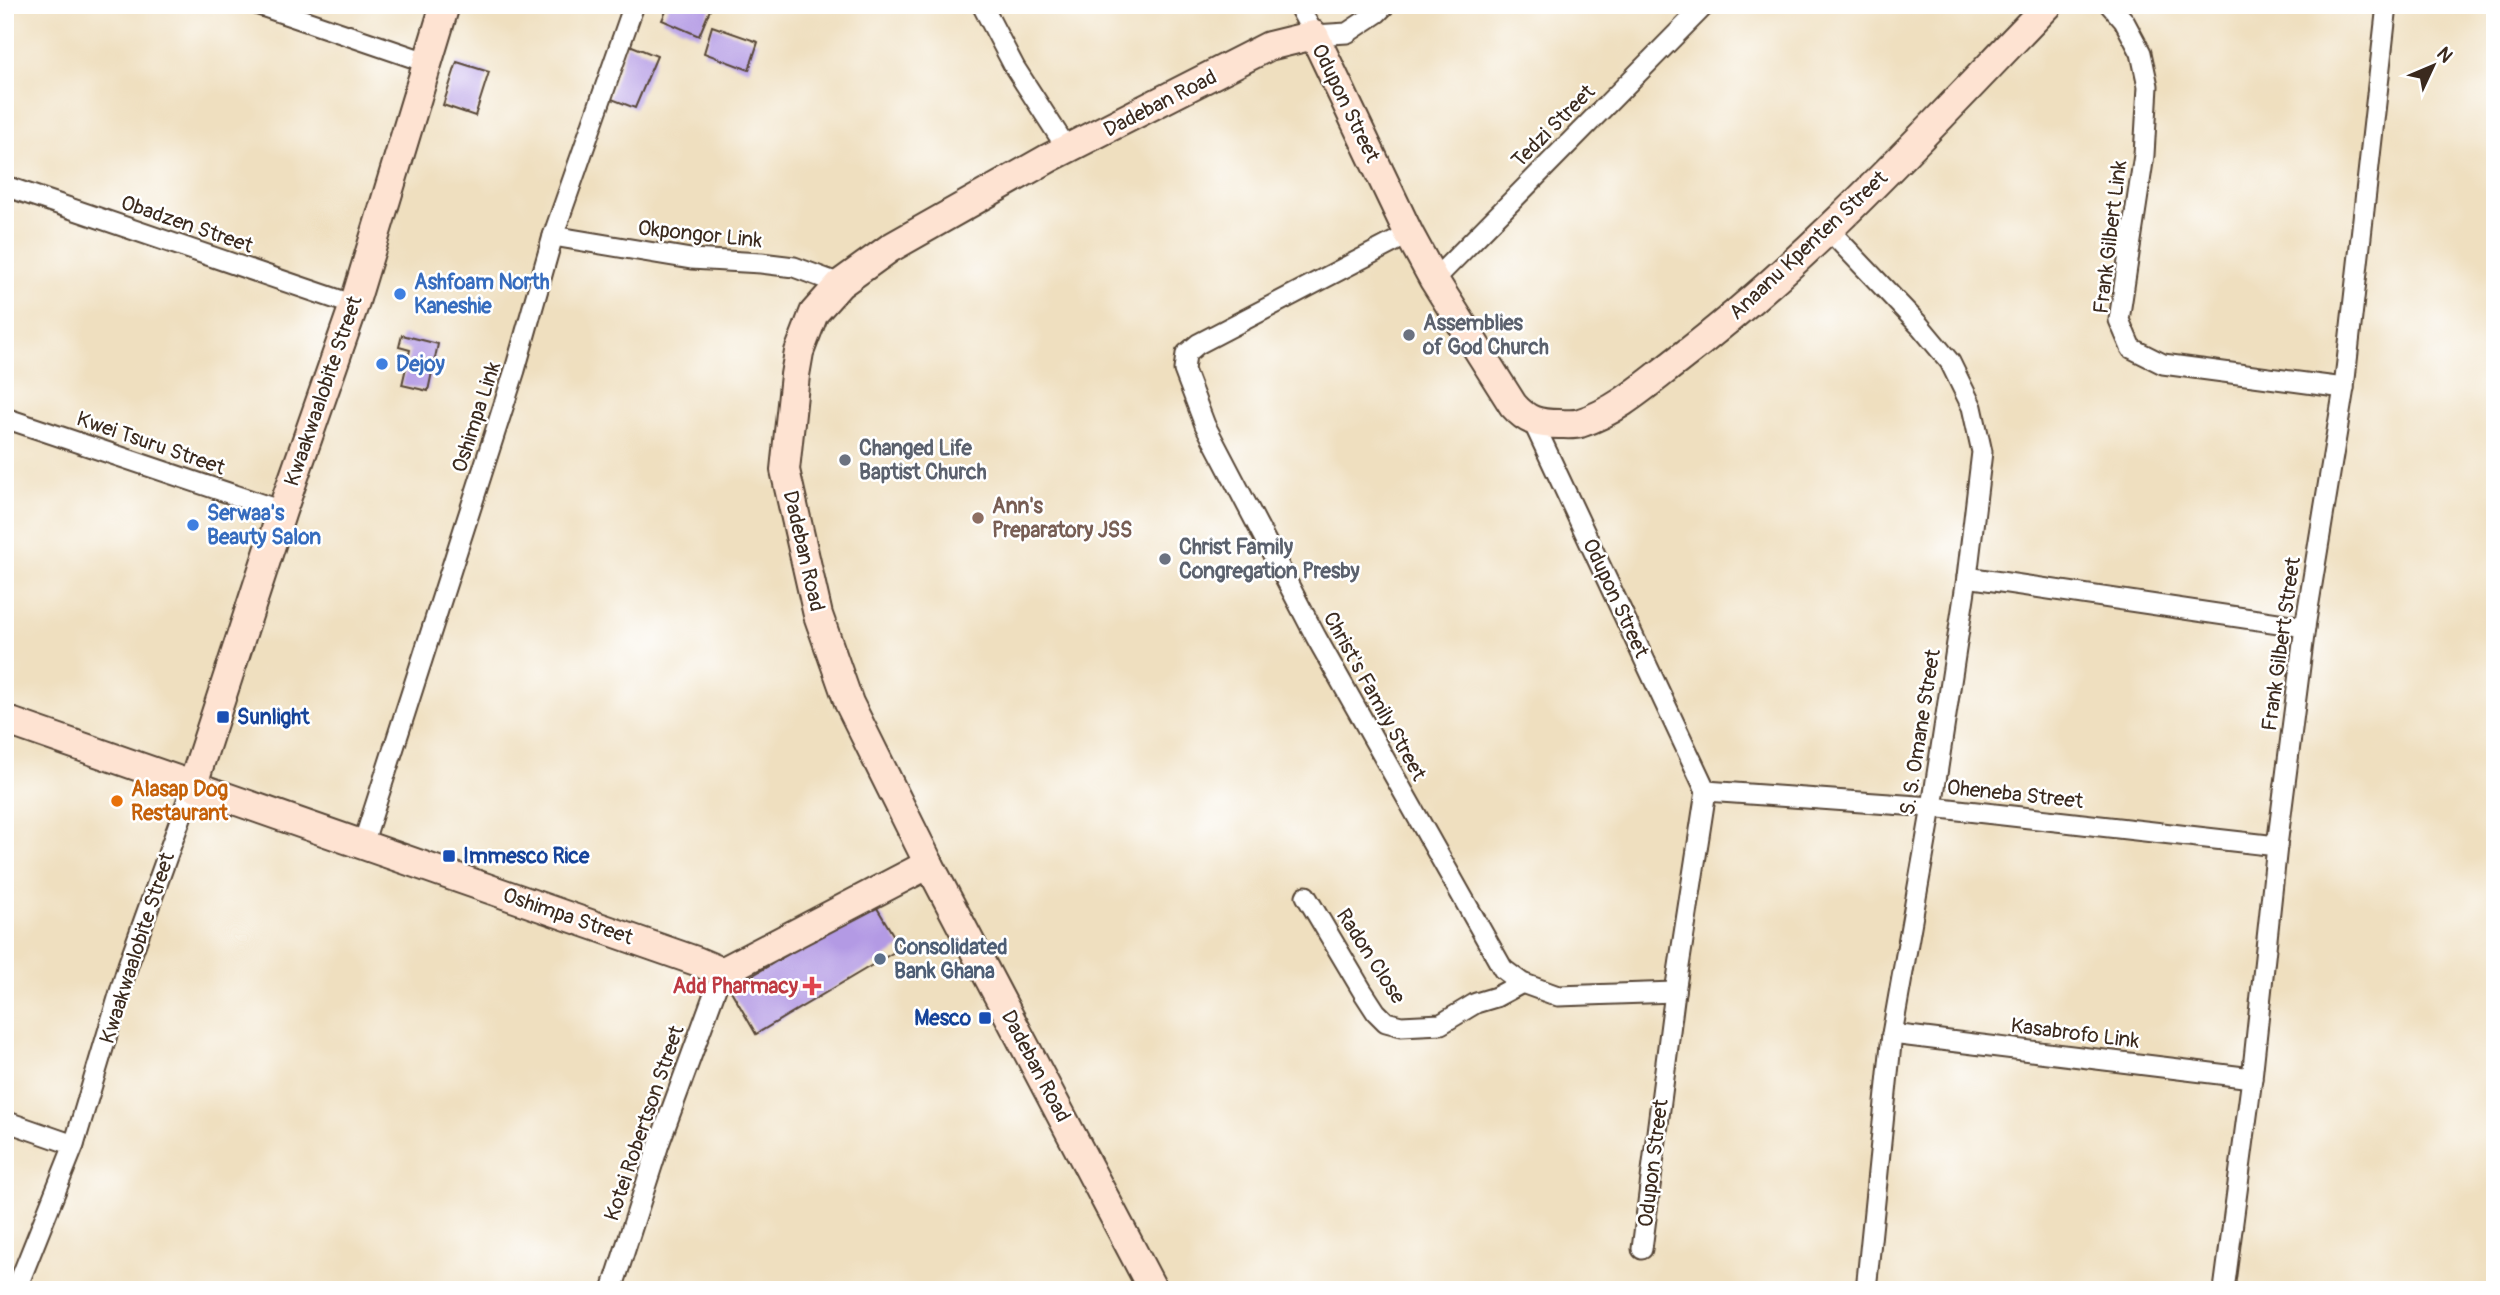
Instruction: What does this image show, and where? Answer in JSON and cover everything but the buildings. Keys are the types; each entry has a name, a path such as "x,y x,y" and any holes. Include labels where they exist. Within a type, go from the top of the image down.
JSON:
{"street":[{"path":"259,5 426,62"},
{"name":"Kwaakwaalobite Street","path":"16,1290 74,1145 128,965 193,784 282,511 354,305 445,5"},
{"name":"Oshimpa Link","path":"363,844 515,370 554,236 634,5"},
{"path":"982,5 1015,68 1068,150"},
{"name":"Odupon Street","path":"1298,5 1434,280 1513,405 1533,422 1706,791 1675,992 1642,1249"},
{"path":"1314,35 1347,33 1385,5"},
{"name":"Tedzi Street","path":"1434,280 1705,5"},
{"name":"Anaanu Kpenten Street","path":"1533,422 1577,424 1595,417 1637,392 1718,330 1829,230 2048,5"},
{"name":"Frank Gilbert Link","path":"2110,5 2124,22 2141,53 2148,86 2144,155 2119,320 2131,348 2163,364 2344,388"},
{"name":"Frank Gilbert Street","path":"2224,1290 2305,627 2344,388 2388,5"},
{"name":"Dadeban Road","path":"1153,1290 929,864 840,681 818,615 785,470 799,352 814,313 840,284 890,248 1025,171 1269,46 1314,35"},
{"name":"Obadzen Street","path":"5,186 354,305"},
{"name":"S. S. Omane Street","path":"1829,230 1920,326 1950,362 1972,407 1982,452 1967,577 1932,807 1892,1034 1866,1290"},
{"name":"Christ's Family Street","path":"1409,234 1198,344 1186,354 1184,370 1205,425 1316,637 1503,969 1522,983 1558,996 1675,992"},
{"name":"Okpongor Link","path":"554,236 691,260 794,267 840,284"},
{"name":"Kwei Tsuru Street","path":"5,418 282,511"},
{"path":"1967,577 2305,627"},
{"name":"Oshimpa Street","path":"5,720 722,972"},
{"name":"Oheneba Street","path":"1706,791 1932,807 2277,846"},
{"path":"722,972 929,864"},
{"name":"Radon Close","path":"1306,897 1363,992 1386,1022 1401,1026 1441,1024 1476,1003 1496,997 1522,983"},
{"name":"Kotei Robertson Street","path":"611,1290 659,1144 722,972"},
{"name":"Kasabrofo Link","path":"1892,1034 2252,1077"},
{"path":"5,1121 74,1145"}],"place":[{"name":"Ashfoam North Kaneshie","path":"400,294"},
{"name":"Assemblies of God Church","path":"1409,335"},
{"name":"Dejoy","path":"382,364"},
{"name":"Changed Life Baptist Church","path":"845,460"},
{"name":"Ann's Preparatory JSS","path":"978,518"},
{"name":"Serwaa's Beauty Salon","path":"193,525"},
{"name":"Christ Family Congregation Presby","path":"1165,559"},
{"name":"Sunlight","path":"223,717"},
{"name":"Alasap Dog Restaurant","path":"117,801"},
{"name":"Immesco Rice","path":"449,856"},
{"name":"Consolidated Bank Ghana","path":"880,959"},
{"name":"Add Pharmacy","path":"812,986"},
{"name":"Mesco","path":"985,1018"}]}
